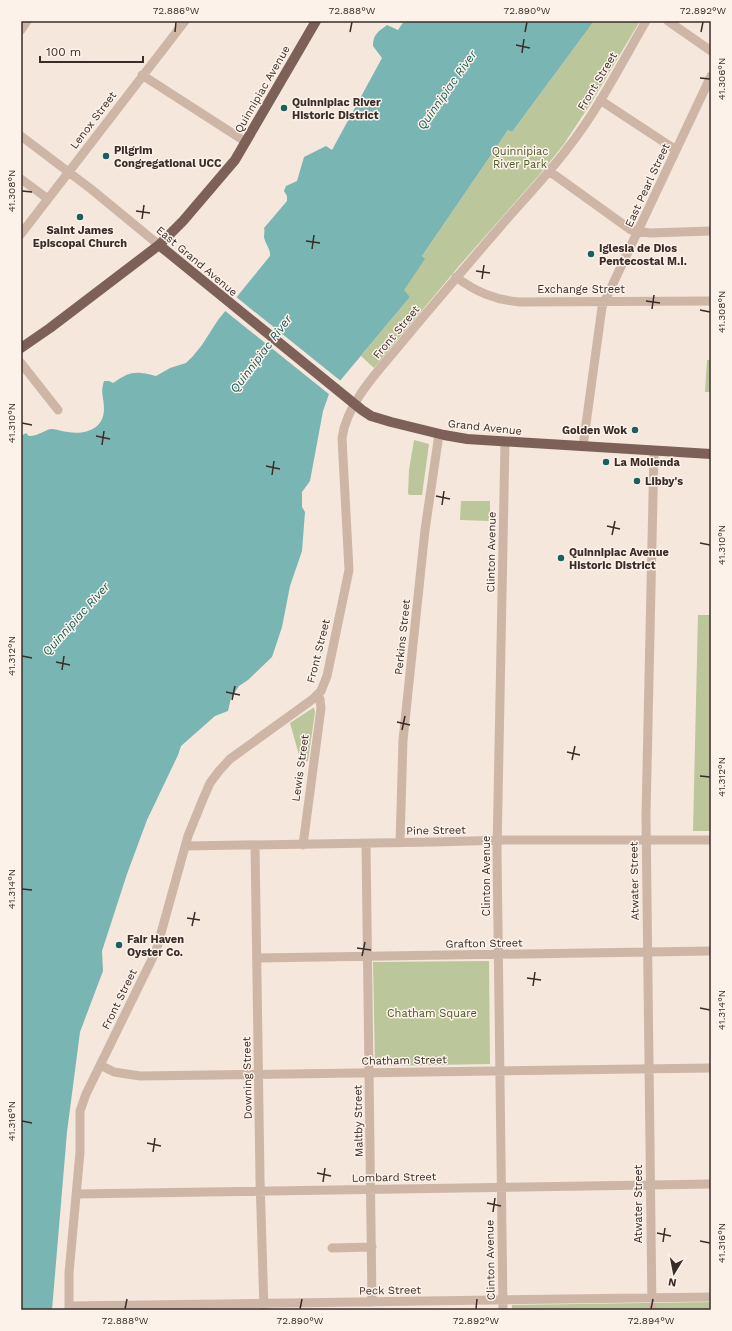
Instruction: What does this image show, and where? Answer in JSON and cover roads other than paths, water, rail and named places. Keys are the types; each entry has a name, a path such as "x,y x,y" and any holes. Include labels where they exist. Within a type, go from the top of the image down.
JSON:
{"main road":[{"name":"Quinnipiac Avenue","path":"21,348 50,328 158,245 179,225 235,160 316,21"},
{"name":"East Grand Avenue","path":"158,245 282,346"},
{"name":"Quinnipiac Avenue","path":"21,355 33,346 50,328"},
{"name":"Grand Avenue","path":"282,346 366,413 378,419 439,434 467,439 711,454"}],"street":[{"path":"21,30 27,21"},
{"name":"Lenox Street","path":"21,234 184,21"},
{"name":"Front Street","path":"69,1308 69,1273 80,1152 80,1111 86,1094 156,951 186,846 203,799 210,783 219,771 236,754 318,695 323,686 349,570 342,438 348,418 362,392 456,277 549,171 585,124 646,21"},
{"path":"668,21 711,51"},
{"path":"142,75 246,142"},
{"name":"East Pearl Street","path":"583,446 602,307 711,76"},
{"path":"600,100 676,150"},
{"name":"East Grand Avenue","path":"21,136 91,188 158,245"},
{"path":"549,171 628,228 638,232 711,231"},
{"path":"21,179 48,199"},
{"name":"Exchange Street","path":"456,277 481,293 504,300 711,301"},
{"path":"21,363 58,410"},
{"name":"Perkins Street","path":"400,843 403,740 425,530 439,434"},
{"name":"Clinton Avenue","path":"503,1310 497,840 505,442"},
{"name":"Atwater Street","path":"652,1310 646,839 654,451"},
{"name":"Lewis Street","path":"303,845 321,708 318,695"},
{"name":"Pine Street","path":"186,846 366,844 497,840 711,840"},
{"name":"Maltby Street","path":"366,844 372,1302"},
{"name":"Downing Street","path":"255,845 258,958 258,1074 264,1307"},
{"name":"Grafton Street","path":"258,958 711,951"},
{"name":"Chatham Street","path":"100,1065 114,1072 140,1076 711,1068"},
{"name":"Lombard Street","path":"76,1194 711,1184"},
{"path":"332,1248 372,1247"},
{"name":"Peck Street","path":"69,1308 264,1307 372,1302 711,1297"}],"water":[{"name":"Quinnipiac River","path":"404,21 594,21 512,132 508,130 422,256 425,259 404,290 410,297 329,394 323,411 310,481 302,492 302,507 305,512 302,551 290,586 282,627 272,657 248,680 239,686 231,698 228,711 215,716 181,746 147,820 127,874 102,951 103,971 80,1032 67,1132 52,1310 21,1310 21,436 26,433 29,436 33,436 52,429 74,433 92,429 97,426 103,416 104,409 102,389 104,381 113,383 124,376 133,373 143,373 156,376 170,368 186,363 193,356 218,320 270,256 270,251 264,237 264,228 287,201 287,196 284,191 286,186 297,181 304,157 326,146 332,150 382,58 373,46 375,36 387,25 398,30"}],"place":[{"name":"Quinnipiac River Historic District","path":"284,108"},
{"name":"Pilgrim Congregational UCC","path":"106,156"},
{"name":"Saint James Episcopal Church","path":"80,217"},
{"name":"Iglesia de Dios Pentecostal M.I.","path":"591,254"},
{"name":"Golden Wok","path":"635,430"},
{"name":"La Molienda","path":"606,462"},
{"name":"Libby's","path":"637,481"},
{"name":"Quinnipiac Avenue Historic District","path":"561,558"},
{"name":"Fair Haven Oyster Co.","path":"119,945"}],"park label":[{"name":"Quinnipiac River Park","path":"520,157"},
{"name":"Chatham Square","path":"432,1013"}]}
